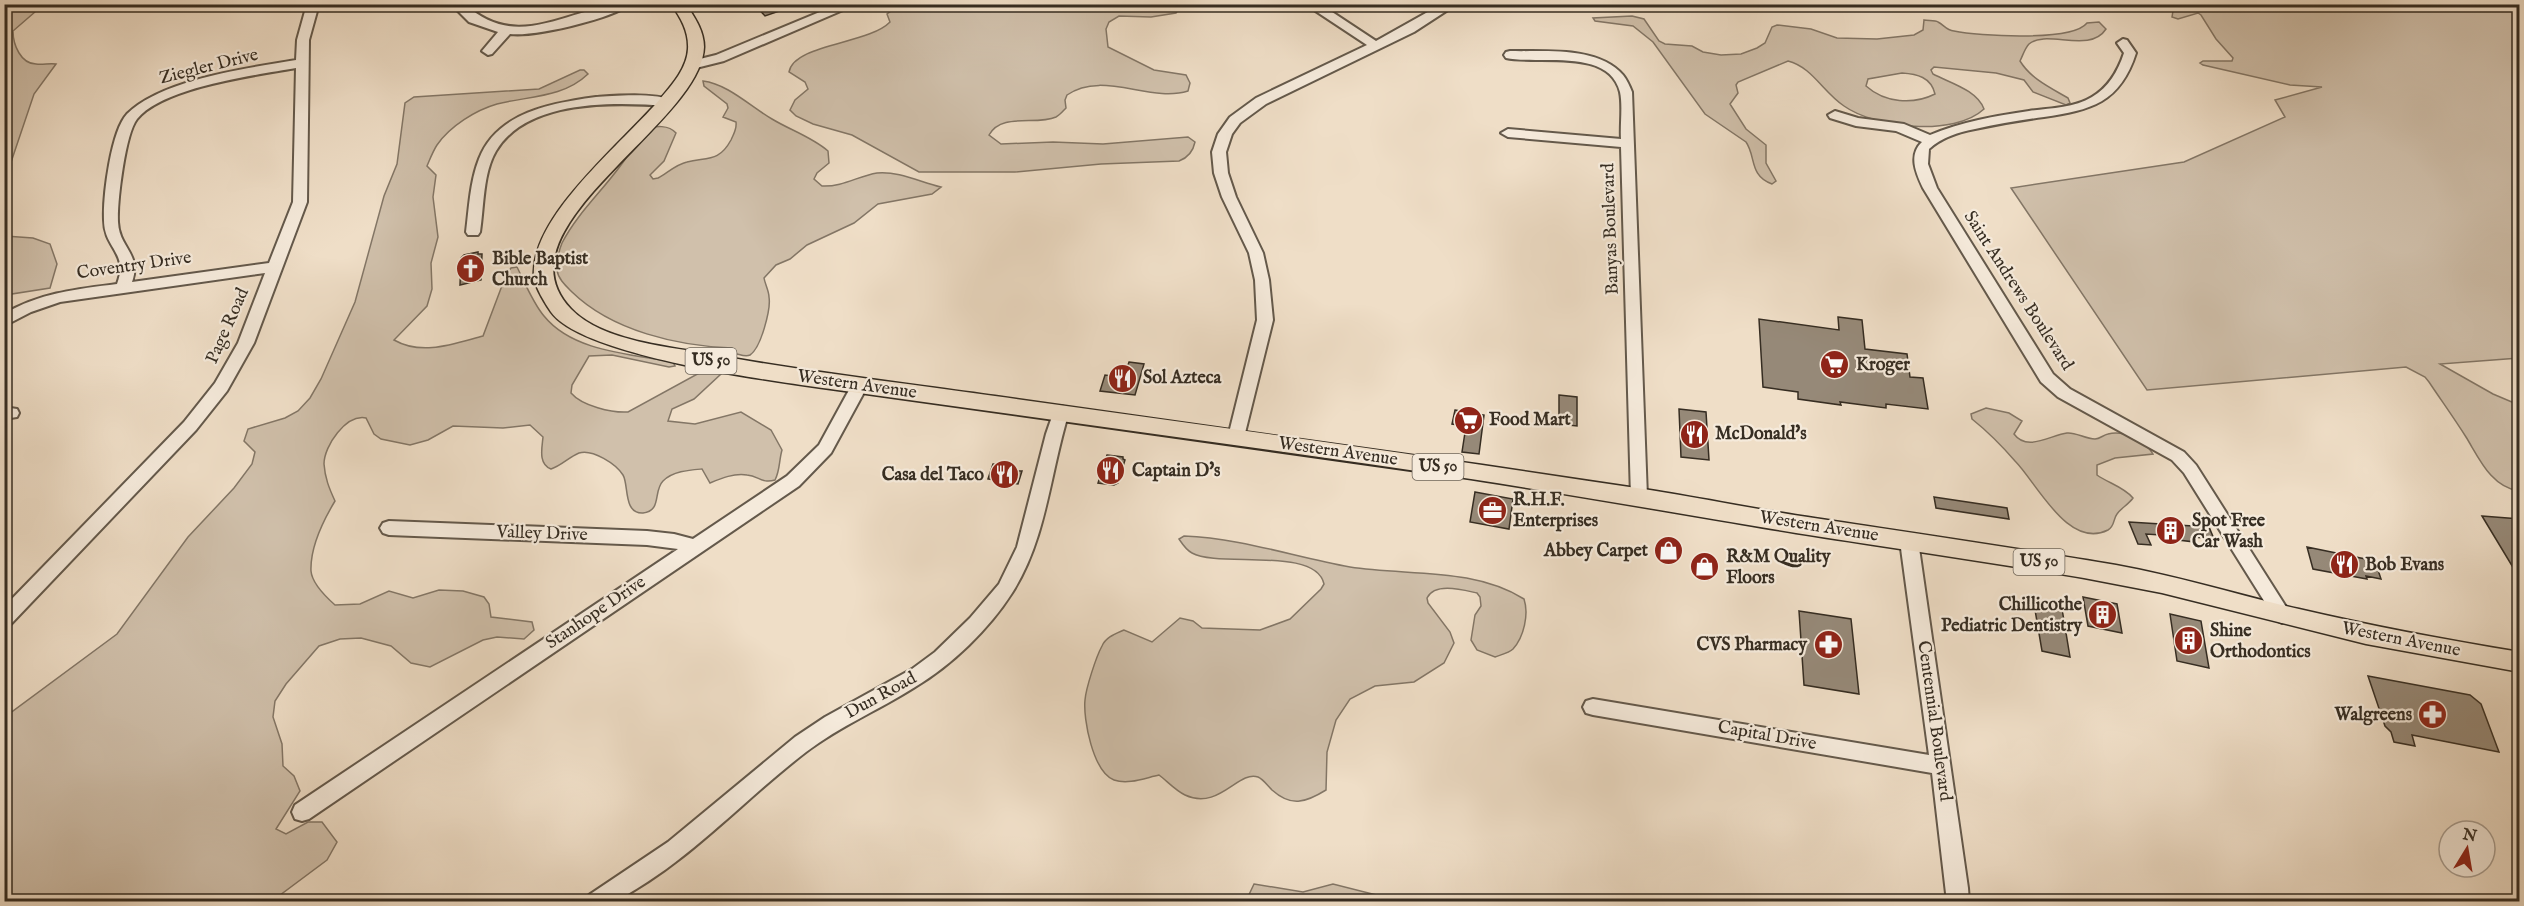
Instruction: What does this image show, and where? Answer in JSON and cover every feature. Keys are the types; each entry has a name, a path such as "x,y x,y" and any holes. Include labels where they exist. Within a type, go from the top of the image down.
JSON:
{"main road":[{"name":"Western Avenue","path":"678,4 686,14 696,40 692,65 678,89 586,187 557,227 546,254 543,272 545,290 552,302 566,317 582,327 628,344 762,371 1236,437 1640,497 2132,577 2372,636 2520,662"}],"street":[{"name":"Page Road","path":"4,620 190,426 221,387 246,343 300,201 301,63 303,40 313,4"},
{"path":"457,4 464,14 478,23 507,30 558,25 625,4"},
{"path":"692,65 720,58 851,4"},
{"path":"1311,4 1376,46"},
{"path":"1236,437 1265,320 1265,302 1256,253 1229,197 1221,173 1220,152 1226,134 1235,120 1261,101 1429,19 1451,4"},
{"path":"488,51 507,30"},
{"path":"1835,115 1856,122 1899,127 1929,140 1968,126 2093,104 2108,93 2128,61 2130,53 2123,43"},
{"name":"Banyas Boulevard","path":"1510,55 1570,57 1596,62 1612,70 1624,82 1640,497"},
{"name":"Ziegler Drive","path":"123,287 129,273 129,264 110,224 123,133 130,117 153,100 181,88 301,63"},
{"path":"473,232 485,162 494,144 508,129 539,114 581,101 618,98 667,102"},
{"path":"1508,133 1628,144"},
{"name":"Saint Andrews Boulevard","path":"1929,140 1923,148 1921,158 1925,177 2047,378 2064,393 2178,456 2190,469 2282,615"},
{"name":"Coventry Drive","path":"4,321 43,302 123,287 275,267"},
{"name":"Stanhope Drive","path":"302,812 793,481 825,449 860,385"},
{"name":"Dun Road","path":"596,902 677,847 820,730 924,672 976,622 1005,588 1021,557 1040,502 1055,429 1061,412"},
{"name":"Valley Drive","path":"389,528 647,538 674,541 694,547"},
{"name":"Centennial Boulevard","path":"1909,541 1958,888 1958,902"},
{"name":"Capital Drive","path":"1593,707 1940,766"}],"shaded area":[{"path":"5,4 43,5 13,31 14,42 26,61 36,64 56,64 34,94 5,180"},
{"path":"929,4 1181,6 1176,13 1151,17 1119,16 1109,22 1106,29 1108,47 1154,70 1186,75 1190,83 1188,91 1173,94 1111,86 1081,88 1067,95 1066,108 1056,117 1002,124 989,135 1001,144 1053,142 1103,144 1188,137 1195,142 1193,149 1179,161 1101,164 1015,172 919,172 852,135 813,124 796,116 790,110 795,100 808,89 805,82 789,72 794,63 804,55 880,29 890,22 887,14 891,11 917,9"},
{"path":"2186,5 2519,5 2519,358 2440,364 2493,394 2519,405 2519,491 2493,478 2429,382 2425,377 2406,367 2147,390 2011,188 2184,162 2285,117 2275,100 2322,87 2290,85 2203,65 2200,63 2203,61 2232,61 2233,58 2216,39 2201,15 2198,13 2178,19 2172,17 2173,11"},
{"path":"1632,16 1644,19 1659,41 1665,44 1692,46 1703,52 1721,55 1741,54 1757,48 1765,43 1772,27 1777,25 1811,29 1837,38 1877,39 1914,35 1923,30 1924,20 1937,21 1947,29 1954,31 2003,36 2063,33 2078,29 2087,23 2099,22 2106,29 2099,36 2090,40 2037,40 2029,44 2025,50 2020,61 2030,73 2068,98 2070,103 2066,105 2033,92 2024,80 1996,73 1934,67 1931,70 1933,74 1969,92 1984,109 1971,118 1935,126 1894,124 1858,114 1844,106 1811,74 1788,61 1738,82 1736,85 1738,93 1730,104 1746,129 1766,145 1766,163 1776,181 1772,184 1756,171 1746,142 1705,114 1653,42 1633,26 1595,21 1593,18","holes":["1902,73 1927,80 1935,94 1918,100 1890,99 1866,86 1868,79"]},
{"path":"580,70 588,74 568,88 497,104 481,110 456,125 437,145 427,166 436,175 433,197 438,237 431,263 432,289 427,306 394,340 405,345 427,348 483,336 506,275 511,268 517,267 540,311 556,328 570,337 604,349 673,362 675,366 669,367 612,355 589,356 572,385 571,393 576,398 598,408 628,412 701,372 713,371 721,374 694,399 672,409 668,421 695,424 741,412 771,430 782,450 775,480 767,481 737,475 710,483 702,469 682,472 663,481 653,509 643,513 632,509 623,475 604,458 585,452 579,453 555,468 547,467 542,460 543,437 530,425 503,428 453,426 428,440 410,445 381,439 374,434 366,418 351,421 332,440 325,457 325,474 335,501 322,526 311,562 314,581 324,594 335,605 360,604 389,591 413,598 439,590 463,591 484,597 489,604 491,617 532,622 534,630 524,639 497,637 483,640 430,667 411,663 391,646 361,638 340,639 319,646 286,684 275,701 273,717 282,744 283,766 294,776 300,791 276,829 286,834 308,822 322,822 337,842 327,860 272,901 5,901 5,717 117,634 188,537 234,488 252,464 255,452 244,441 248,429 285,418 298,411 310,398 321,379 355,302 384,196 397,164 405,103 414,97 539,89"},
{"path":"703,81 730,91 772,119 828,151 829,163 817,173 814,179 822,186 837,185 870,174 885,173 901,175 941,187 932,194 878,204 854,223 807,245 790,259 776,265 764,278 769,297 767,319 758,345 748,356 737,354 732,348 668,340 606,317 588,306 572,292 565,285 557,270 560,249 569,231 620,166 643,132 650,128 662,127 670,128 676,133 664,161 650,175 653,179 683,163 717,155 727,147 735,131 736,122 723,117 728,108 727,104 704,86"},
{"path":"5,236 33,238 50,244 57,264 50,288 5,295"},
{"path":"1986,408 2009,413 2022,421 2014,434 2026,442 2039,441 2067,433 2095,439 2108,434 2121,433 2145,444 2153,454 2115,458 2097,465 2097,475 2133,498 2116,516 2112,527 2093,534 2080,531 2067,523 2010,455 1972,419 1971,414"},
{"path":"1184,536 1226,540 1350,567 1439,574 1483,582 1524,599 1526,611 1524,625 1513,649 1495,657 1477,650 1471,640 1475,615 1481,606 1477,593 1450,588 1431,593 1427,598 1428,603 1450,632 1454,643 1444,663 1414,682 1375,686 1350,699 1336,720 1327,752 1326,790 1311,798 1298,801 1286,799 1258,777 1251,776 1218,794 1197,799 1185,795 1159,775 1131,781 1114,780 1100,767 1095,756 1088,732 1085,709 1092,673 1106,640 1124,630 1152,642 1180,618 1193,621 1202,628 1260,630 1290,619 1324,584 1317,572 1304,565 1286,561 1222,559 1192,553 1179,539"},
{"path":"1254,884 1303,892 1333,884 1400,901 1246,901"}],"building":[{"path":"754,4 793,4 794,6 765,16"},
{"name":"Bible Baptist Church","path":"478,252 482,254 481,280 460,285 461,258 464,255"},
{"name":"Kroger","path":"1838,317 1862,320 1865,349 1907,354 1910,377 1923,378 1928,409 1886,404 1886,408 1840,402 1841,405 1798,399 1798,392 1763,387 1759,319 1839,330"},
{"name":"Sol Azteca","path":"1129,362 1144,364 1135,395 1100,391 1105,375 1119,377 1123,365 1128,365"},
{"path":"1559,395 1577,397 1577,426 1559,424"},
{"name":"McDonald's","path":"1679,409 1706,412 1709,460 1681,457"},
{"path":"1455,410 1484,415 1479,454 1462,452 1466,426 1452,424"},
{"name":"Captain D's","path":"1107,455 1123,457 1125,460 1118,483 1114,485 1098,483"},
{"name":"Casa del Taco","path":"993,464 1016,467 1015,471 1022,471 1018,484 988,479"},
{"name":"R.H.F. Enterprises","path":"1475,492 1513,499 1509,529 1470,522"},
{"path":"1934,497 2007,508 2009,519 1936,508"},
{"path":"2482,516 2520,519 2520,579"},
{"name":"Spot Free Car Wash","path":"2129,522 2209,527 2214,539 2193,537 2195,542 2178,540 2176,536 2146,534 2151,545 2138,544"},
{"name":"Bob Evans","path":"2307,547 2375,561 2381,579 2366,576 2367,579 2313,569"},
{"name":"Chillicothe Pediatric Dentistry","path":"2083,597 2117,604 2122,633 2088,626"},
{"path":"2034,604 2062,609 2070,657 2042,651"},
{"name":"CVS Pharmacy","path":"1799,611 1851,619 1859,694 1804,685"},
{"name":"Shine Orthodontics","path":"2170,614 2201,621 2209,668 2177,661"},
{"name":"Walgreens","path":"2368,676 2470,695 2481,704 2499,752 2412,735 2415,746 2394,742 2391,732 2385,726"}],"place":[{"name":"Bible Baptist Church","path":"471,269"},
{"name":"Kroger","path":"1835,365"},
{"name":"Sol Azteca","path":"1122,378"},
{"name":"Food Mart","path":"1468,420"},
{"name":"McDonald's","path":"1694,434"},
{"name":"Captain D's","path":"1111,471"},
{"name":"Casa del Taco","path":"1005,475"},
{"name":"R.H.F. Enterprises","path":"1492,510"},
{"name":"Spot Free Car Wash","path":"2171,531"},
{"name":"Abbey Carpet","path":"1669,551"},
{"name":"Bob Evans","path":"2344,565"},
{"name":"R&M Quality Floors","path":"1705,567"},
{"name":"Chillicothe Pediatric Dentistry","path":"2103,615"},
{"name":"Shine Orthodontics","path":"2189,641"},
{"name":"CVS Pharmacy","path":"1828,645"},
{"name":"Walgreens","path":"2433,715"}]}
